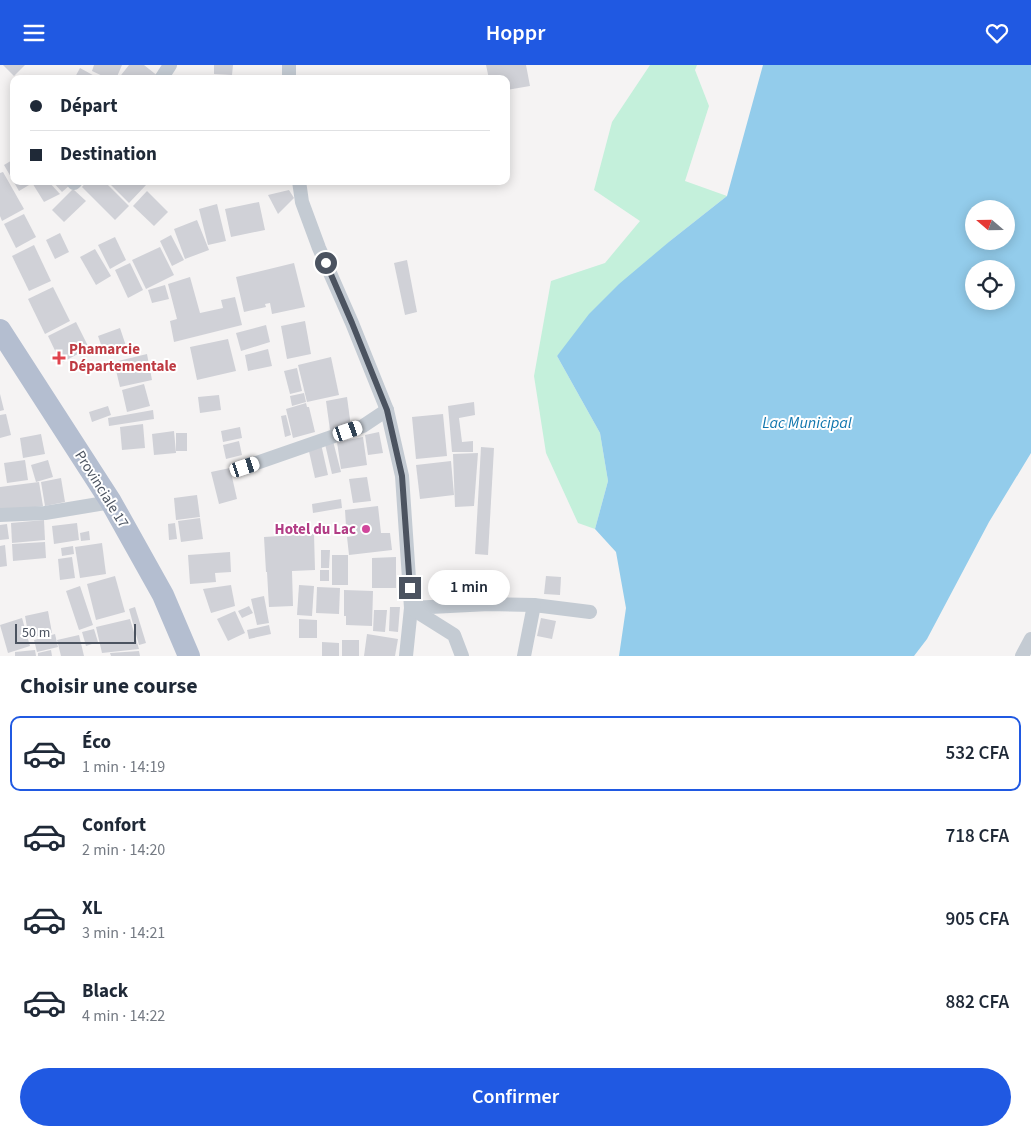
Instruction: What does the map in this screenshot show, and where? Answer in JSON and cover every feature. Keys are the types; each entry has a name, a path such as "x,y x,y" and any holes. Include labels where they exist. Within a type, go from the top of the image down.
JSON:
{"main road":[{"name":"Provinciale 17","path":"0,330 111,502 163,595 189,656"}],"street":[{"path":"300,185 302,202 319,248 387,410 402,476 411,608 406,656"},
{"path":"245,467 364,426 387,410"},
{"path":"0,515 45,513 111,502"},
{"path":"411,608 489,604 534,605 590,612"},
{"path":"524,656 534,605"},
{"path":"411,608 454,635 462,656"},
{"path":"1022,656 1031,639"}],"green space":[{"path":"650,65 697,65 695,70 709,106 685,181 727,196 670,241 557,356 600,433 608,481 595,529 578,523 546,453 534,376 551,281 605,263 640,221 594,190 612,122"}],"water":[{"name":"Lac Municipal","path":"763,65 1031,65 1031,453 989,522 927,639 914,656 619,656 626,608 616,552 595,529 608,481 600,433 557,356 589,314 619,284 727,196"}],"building":[{"path":"3,65 25,65 15,75"},
{"path":"94,65 122,65 118,75 100,75 92,71"},
{"path":"129,65 144,65 156,75 121,75"},
{"path":"214,65 233,65 232,75 214,74"},
{"path":"486,65 526,65 530,86 510,89 510,75 488,75"},
{"path":"80,68 93,75 76,75"},
{"path":"10,161 10,175 4,165"},
{"path":"3,172 24,209 2,221 0,216 0,173"},
{"path":"16,185 29,185 19,191"},
{"path":"33,185 52,185 60,194 44,202"},
{"path":"56,185 70,185 62,192"},
{"path":"84,185 108,185 129,206 115,220 82,187"},
{"path":"111,185 146,185 129,203"},
{"path":"73,189 86,201 64,222 52,210"},
{"path":"289,190 294,198 278,214 268,195"},
{"path":"147,191 168,212 154,226 133,206"},
{"path":"259,202 265,230 231,237 225,209"},
{"path":"217,204 226,241 208,245 199,209"},
{"path":"24,214 36,237 16,248 4,224"},
{"path":"197,220 209,250 185,259 174,229"},
{"path":"60,233 69,252 55,259 46,240"},
{"path":"171,235 184,260 172,266 160,241"},
{"path":"115,237 126,260 110,269 98,245"},
{"path":"34,245 51,281 29,291 12,256"},
{"path":"160,247 174,275 146,289 132,260"},
{"path":"95,249 111,276 96,285 80,257"},
{"path":"407,260 417,312 405,315 394,263"},
{"path":"130,263 143,290 128,298 115,270"},
{"path":"294,263 305,307 272,314 270,303 265,304 266,307 244,312 236,277"},
{"path":"190,277 200,313 223,308 221,300 235,297 242,325 174,342 170,321 177,319 168,284"},
{"path":"165,285 169,299 152,303 148,290"},
{"path":"53,287 70,321 45,334 28,299"},
{"path":"305,321 311,354 287,359 281,326"},
{"path":"76,322 89,348 61,363 48,336"},
{"path":"266,325 270,342 241,351 236,333"},
{"path":"120,328 127,349 105,356 98,336"},
{"path":"228,339 236,371 197,380 190,347"},
{"path":"268,349 272,366 248,371 245,355"},
{"path":"147,354 152,380 120,387 114,362"},
{"path":"331,357 339,395 307,402 298,365"},
{"path":"297,368 302,391 290,394 284,371"},
{"path":"144,384 150,406 127,412 122,390"},
{"path":"304,393 306,402 292,406 290,396"},
{"path":"0,394 4,410 0,411"},
{"path":"219,395 221,410 200,413 198,397"},
{"path":"347,397 351,427 330,430 326,401"},
{"path":"474,402 475,415 459,418 462,442 473,441 473,452 452,452 448,406"},
{"path":"306,403 307,407 309,407 315,432 293,438 286,409"},
{"path":"108,406 111,415 92,422 89,412"},
{"path":"153,410 154,419 109,426 108,418"},
{"path":"6,414 11,435 0,438 0,415"},
{"path":"443,414 447,456 416,459 412,417"},
{"path":"286,415 291,435 285,437 281,416"},
{"path":"143,424 145,448 122,450 120,427"},
{"path":"240,427 242,438 223,442 221,431"},
{"path":"174,431 176,453 154,455 152,434"},
{"path":"379,432 383,453 368,455 365,435"},
{"path":"176,433 187,433 187,451 176,451"},
{"path":"41,434 45,454 23,458 20,438"},
{"path":"363,437 367,465 341,469 337,442"},
{"path":"239,441 242,455 226,459 223,445"},
{"path":"333,441 341,472 332,474 325,444"},
{"path":"321,444 328,475 315,478 308,447"},
{"path":"481,447 494,448 488,555 475,554"},
{"path":"478,453 474,506 455,507 453,454"},
{"path":"25,460 28,480 7,483 4,463"},
{"path":"48,460 53,477 36,482 31,465"},
{"path":"451,461 454,495 420,499 416,465"},
{"path":"230,468 237,499 219,504 211,472"},
{"path":"367,477 371,501 353,503 349,479"},
{"path":"61,478 65,502 45,506 41,482"},
{"path":"39,482 43,506 0,512 0,487"},
{"path":"197,495 200,517 176,520 174,498"},
{"path":"341,499 342,508 313,513 312,504"},
{"name":"Hotel du Lac","path":"378,506 381,533 390,533 392,550 349,555 347,537 353,536 352,525 346,526 345,510"},
{"path":"200,518 203,539 181,542 178,521"},
{"path":"44,520 45,540 12,543 11,523"},
{"path":"77,523 79,540 54,544 52,526"},
{"path":"175,523 177,539 169,540 168,524"},
{"path":"7,524 9,539 0,540 0,525"},
{"path":"89,531 90,540 81,541 80,533"},
{"path":"314,534 315,570 292,571 293,606 269,607 264,537"},
{"path":"45,542 46,558 13,561 12,544"},
{"path":"102,543 106,574 80,578 75,547"},
{"path":"5,545 7,566 0,567 0,546"},
{"path":"73,546 74,554 62,556 61,548"},
{"path":"321,550 330,550 329,568 321,568"},
{"path":"230,552 231,572 215,573 216,582 190,584 188,555"},
{"path":"332,555 348,555 348,585 332,585"},
{"path":"72,557 75,578 60,580 58,559"},
{"path":"396,557 396,588 372,588 372,558"},
{"path":"320,570 329,570 329,581 320,581"},
{"path":"115,576 125,612 96,620 87,584"},
{"path":"546,576 561,577 560,595 544,594"},
{"path":"231,585 235,606 211,613 203,589"},
{"path":"299,585 314,586 312,616 297,615"},
{"path":"80,586 93,625 79,630 66,591"},
{"path":"317,587 340,588 339,614 316,613"},
{"path":"344,590 373,591 372,626 346,625"},
{"path":"264,596 269,623 257,625 251,599"},
{"path":"249,606 253,613 242,618 238,611"},
{"path":"135,607 146,643 139,645 129,609"},
{"path":"390,607 400,607 398,632 389,631"},
{"path":"374,610 387,610 385,632 373,631"},
{"path":"48,611 52,633 29,638 25,616"},
{"path":"235,611 245,633 228,641 217,619"},
{"path":"22,618 30,646 8,653 0,625"},
{"path":"541,618 556,621 552,639 537,636"},
{"path":"130,619 139,649 102,653 96,627"},
{"path":"299,619 317,620 317,638 299,638"},
{"path":"269,625 271,634 249,639 247,630"},
{"path":"94,629 98,642 86,646 82,632"},
{"path":"55,634 58,647 37,652 34,640"},
{"path":"367,634 398,639 395,656 364,656"},
{"path":"79,635 84,656 61,656 57,640"},
{"path":"342,640 359,640 359,656 342,656"},
{"path":"322,642 339,643 339,656 322,656"},
{"path":"35,650 36,656 15,656 15,652"},
{"path":"51,650 52,656 38,656 38,653"},
{"path":"139,651 140,656 111,656 110,653"}],"place":[{"name":"Phamarcie Départementale","path":"59,358"},
{"name":"Hotel du Lac","path":"366,529"}],"route":[{"path":"326,263 387,410 402,476 410,588"}]}
